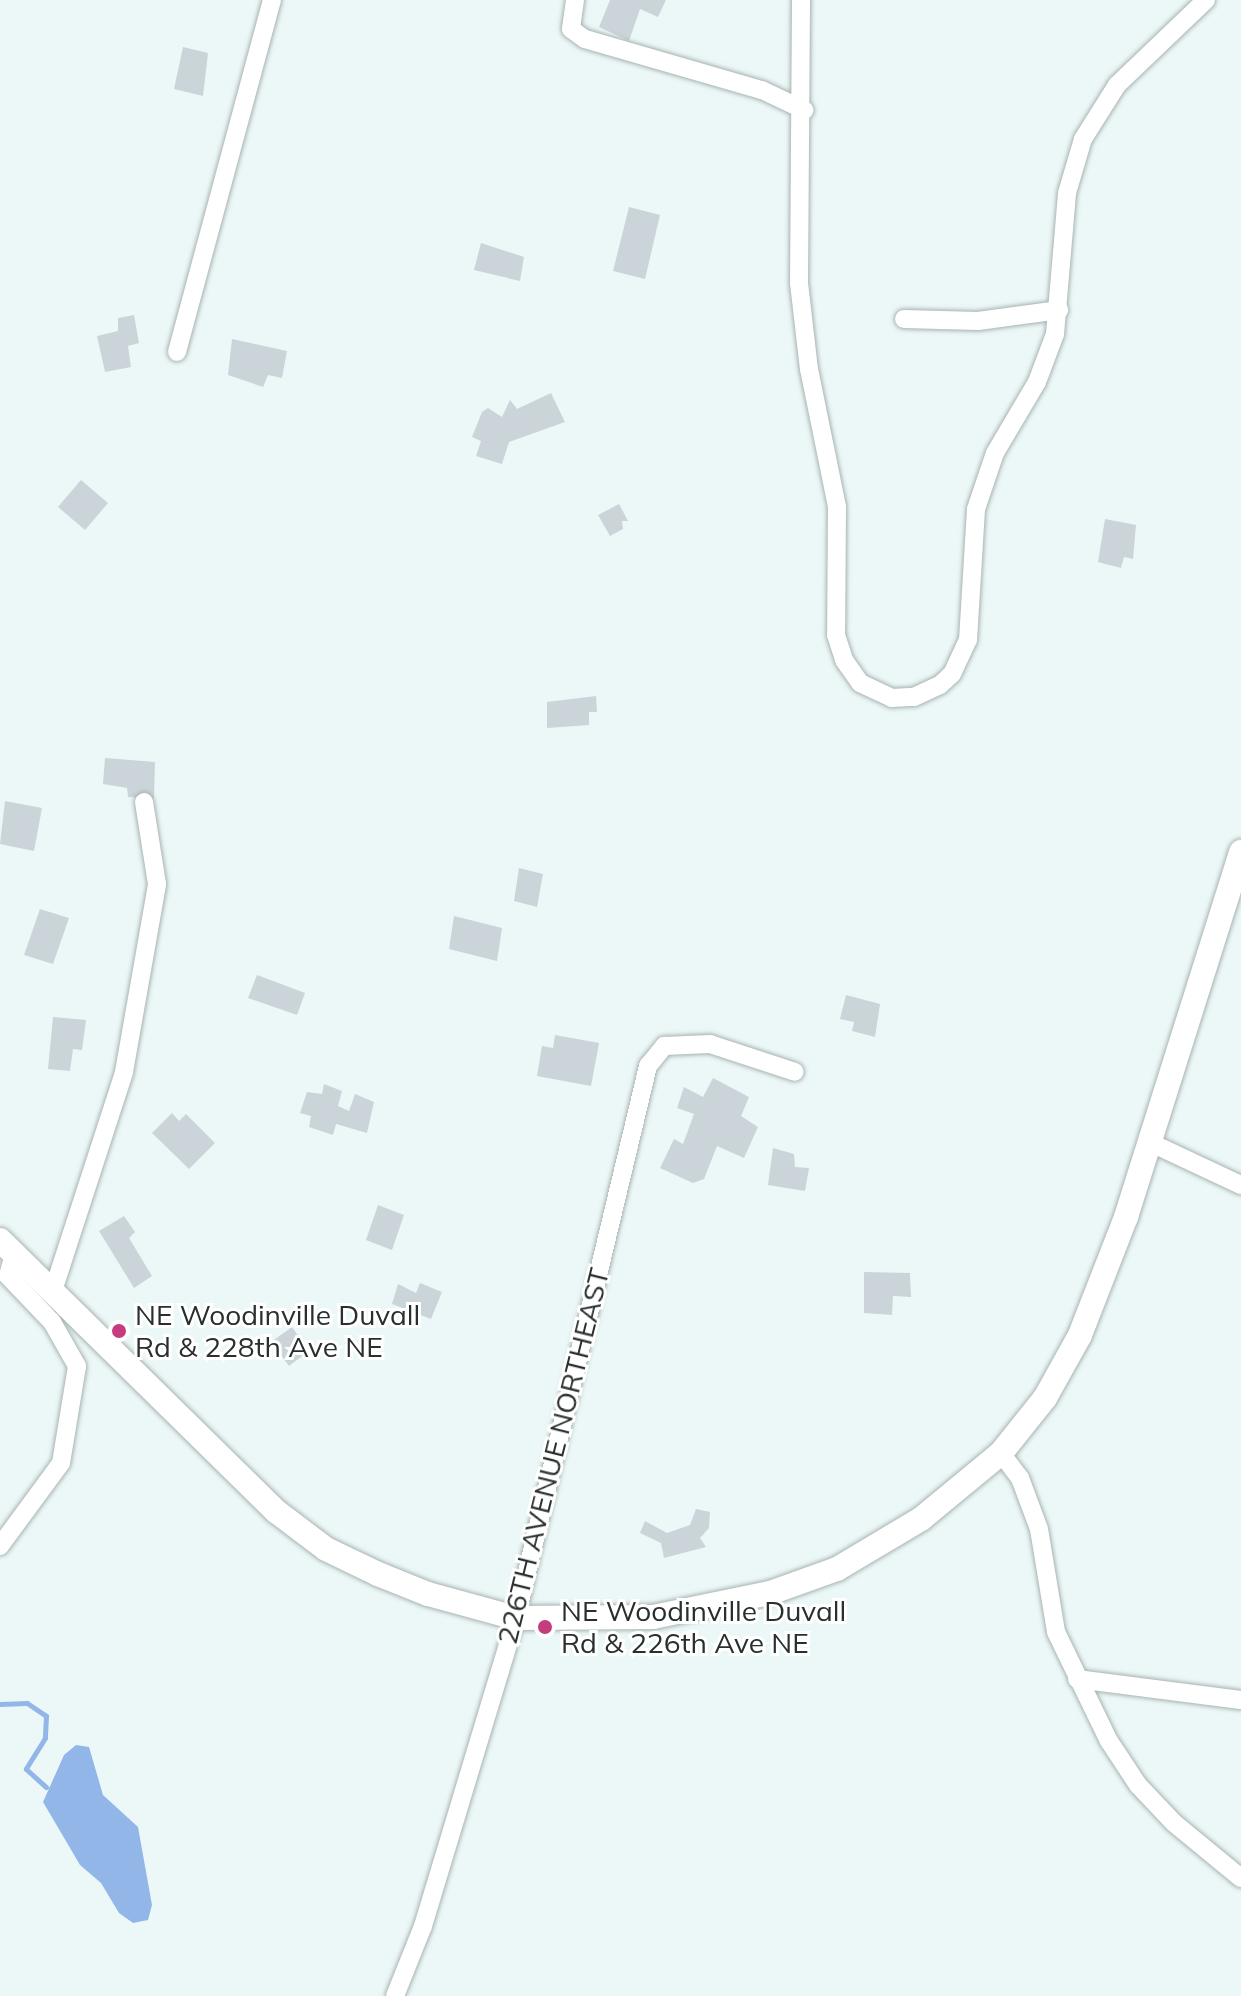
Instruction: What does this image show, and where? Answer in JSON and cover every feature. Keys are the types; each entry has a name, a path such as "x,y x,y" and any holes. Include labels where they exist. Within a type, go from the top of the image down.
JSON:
{"main road":[{"path":"7,1247 191,1431 277,1512 326,1549 428,1594 516,1618 653,1617 782,1589 837,1569 897,1535 1001,1453 1045,1398 1080,1335 1149,1142 1241,852"}],"street":[{"path":"177,352 272,0"},
{"path":"575,0 571,29 585,39 762,90 804,110"},
{"path":"801,0 804,110 799,283 807,355 837,507 836,635 851,673 873,692 914,697 940,685 961,660 968,640 973,533 984,481 1042,370 1059,310 1067,193 1083,139 1117,85 1206,0"},
{"path":"904,319 978,321 1059,310"},
{"path":"53,1291 116,1106 157,884 144,802"},
{"name":"226TH AVENUE NORTHEAST","path":"395,1996 423,1926 516,1618 648,1066 664,1046 710,1044 795,1072"},
{"path":"1149,1142 1241,1185"},
{"path":"0,1546 46,1490 61,1463 77,1366 52,1322 8,1276 7,1247"},
{"path":"1001,1453 1020,1478 1039,1529 1056,1632 1077,1679 1138,1785 1174,1823 1241,1878"},
{"path":"1077,1679 1241,1700"}],"water":[{"path":"76,1745 89,1747 103,1795 138,1827 152,1905 148,1920 133,1923 119,1913 101,1883 80,1865 43,1802 64,1755"}],"building":[{"path":"610,0 666,0 658,17 640,9 629,41 599,27"},
{"path":"183,47 208,53 203,96 174,89"},
{"path":"629,207 660,215 645,279 613,271"},
{"path":"481,243 524,257 520,281 474,270"},
{"path":"134,315 139,343 128,346 131,367 105,372 97,336 118,331 118,318"},
{"path":"232,339 287,351 282,378 268,375 263,387 228,375"},
{"path":"551,393 565,422 509,442 502,464 476,456 481,441 472,437 482,412 488,408 502,417 510,400 517,409"},
{"path":"81,480 108,503 85,530 58,507"},
{"path":"619,504 628,521 622,521 623,529 610,536 598,515"},
{"path":"1105,519 1136,525 1133,559 1124,557 1121,568 1098,562"},
{"path":"596,696 597,712 589,712 589,725 547,728 547,702"},
{"path":"105,758 155,762 154,798 128,797 127,788 103,784"},
{"path":"5,801 42,808 34,851 0,844"},
{"path":"519,868 543,874 537,907 514,901"},
{"path":"40,909 69,918 53,964 24,955"},
{"path":"454,916 502,928 497,961 449,949"},
{"path":"257,975 305,993 297,1015 248,998"},
{"path":"846,995 880,1004 875,1037 852,1031 854,1022 840,1019"},
{"path":"53,1017 86,1020 82,1050 73,1049 70,1071 48,1069"},
{"path":"555,1035 599,1043 591,1086 537,1076 542,1046 553,1048"},
{"path":"713,1078 749,1097 741,1116 758,1127 744,1158 717,1146 704,1179 693,1183 660,1168 674,1139 683,1144 694,1114 677,1108 684,1087 703,1097"},
{"path":"324,1084 342,1091 338,1106 349,1111 355,1094 374,1102 367,1133 336,1124 333,1135 309,1127 311,1116 300,1113 307,1092 322,1094"},
{"path":"172,1113 179,1121 186,1114 215,1143 189,1169 152,1133"},
{"path":"773,1148 794,1154 795,1167 809,1168 805,1191 768,1185"},
{"path":"378,1205 404,1215 392,1250 366,1240"},
{"path":"124,1216 135,1232 129,1238 152,1276 134,1288 99,1231"},
{"path":"864,1272 910,1273 911,1297 893,1296 892,1315 864,1313"},
{"path":"420,1283 442,1292 431,1319 392,1304 398,1284 416,1293"},
{"path":"292,1327 309,1351 289,1366 271,1342"},
{"path":"696,1509 710,1512 709,1528 700,1538 706,1547 664,1558 661,1543 640,1533 645,1521 667,1533 690,1525"}],"waterway":[{"path":"0,1704 27,1703 46,1716 45,1738 26,1769 46,1787"}],"place":[{"name":"NE Woodinville Duvall Rd & 228th Ave NE","path":"119,1331"},
{"name":"NE Woodinville Duvall Rd & 226th Ave NE","path":"545,1627"}]}
